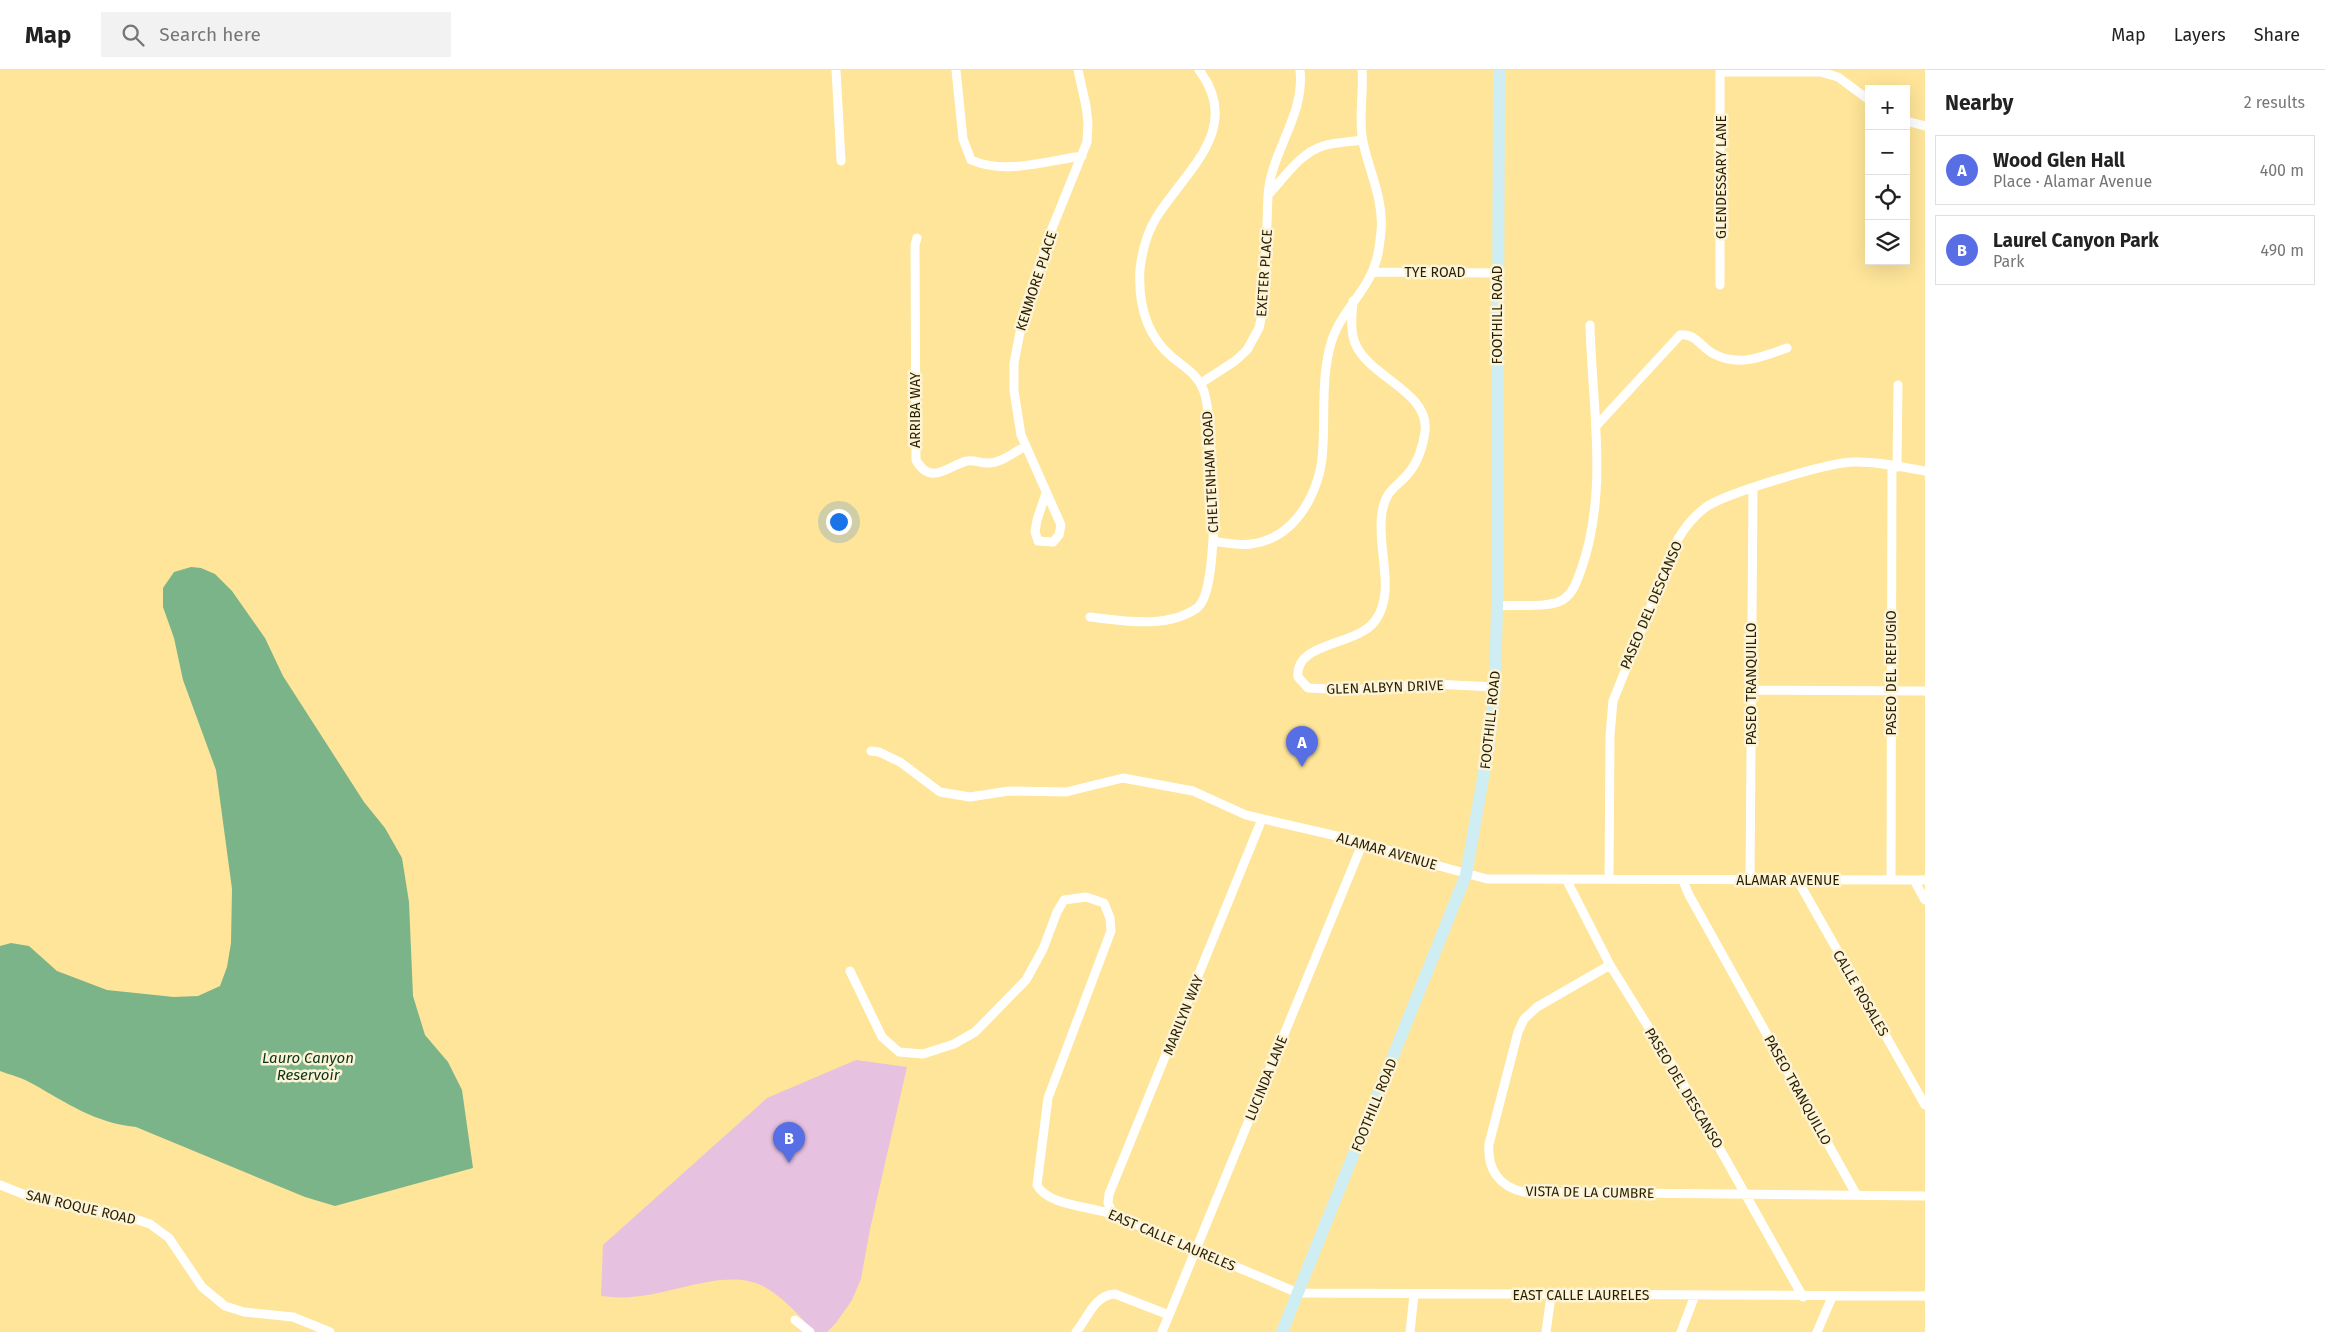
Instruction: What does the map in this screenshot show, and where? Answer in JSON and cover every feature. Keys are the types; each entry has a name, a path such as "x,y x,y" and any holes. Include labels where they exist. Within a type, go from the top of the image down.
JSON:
{"main road":[{"name":"FOOTHILL ROAD","path":"1282,1332 1466,875 1481,797 1495,687 1499,70"}],"street":[{"path":"836,70 841,161"},
{"path":"956,70 963,139 971,160 982,165 1000,168 1082,156"},
{"name":"KENMORE PLACE","path":"1046,494 1035,532 1038,541 1045,543 1053,542 1060,535 1061,525 1021,435 1014,390 1014,363 1018,340 1051,231 1082,156 1088,136 1088,123 1078,70"},
{"name":"CHELTENHAM ROAD","path":"1199,70 1206,80 1213,97 1215,115 1212,135 1192,170 1155,220 1144,248 1140,278 1142,311 1154,339 1172,357 1190,370 1200,383 1207,398 1214,541 1241,545 1266,540 1288,528 1306,504 1318,476 1322,456 1327,358 1337,326 1376,264 1381,220 1374,181 1362,140 1362,70"},
{"name":"EXETER PLACE","path":"1200,383 1235,361 1246,350 1258,328 1264,305 1268,195 1271,170 1298,105 1300,70"},
{"path":"1720,71 1820,72 1838,77 1865,97"},
{"name":"GLENDESSARY LANE","path":"1720,71 1720,285"},
{"path":"1910,122 1925,126"},
{"path":"1268,195 1309,152 1323,146 1362,140"},
{"name":"ARRIBA WAY","path":"917,238 915,245 916,460 927,471 942,472 968,461 987,464 996,462 1026,446"},
{"name":"TYE ROAD","path":"1372,272 1498,273"},
{"name":"GLEN ALBYN DRIVE","path":"1353,301 1352,322 1355,343 1377,372 1415,401 1422,411 1425,430 1418,460 1410,472 1392,488 1383,506 1381,532 1385,586 1384,601 1377,619 1356,637 1311,652 1301,662 1298,677 1308,688 1330,690 1434,684 1495,687"},
{"path":"1497,606 1552,604 1564,600 1572,591 1590,544 1596,502 1597,425 1591,371 1590,325"},
{"path":"1597,425 1680,335 1689,335 1713,354 1733,360 1752,360 1787,348"},
{"name":"PASEO DEL REFUGIO","path":"1892,880 1891,691 1894,466 1898,385"},
{"name":"PASEO DEL DESCANSO","path":"1609,879 1610,728 1617,686 1683,531 1706,508 1753,489 1835,464 1872,462 1925,471"},
{"name":"PASEO TRANQUILLO","path":"1750,880 1753,489"},
{"path":"1090,617 1143,621 1165,620 1198,607 1206,594 1214,541"},
{"path":"1750,690 1925,691"},
{"name":"ALAMAR AVENUE","path":"871,751 888,755 940,792 949,795 970,797 1009,791 1066,792 1123,778 1193,791 1246,815 1362,842 1466,875 1487,879 1684,881 1925,880"},
{"name":"MARILYN WAY","path":"1112,1212 1108,1203 1110,1194 1262,819"},
{"name":"LUCINDA LANE","path":"1162,1332 1362,842"},
{"name":"PASEO DEL DESCANSO","path":"1566,879 1610,965 1680,1078 1746,1192 1803,1297"},
{"path":"1914,880 1925,900"},
{"name":"PASEO TRANQUILLO","path":"1684,881 1689,895 1856,1194"},
{"name":"CALLE ROSALES","path":"1798,881 1925,1105"},
{"name":"EAST CALLE LAURELES","path":"850,971 882,1036 899,1052 923,1054 954,1044 974,1032 1026,980 1043,949 1057,912 1064,900 1086,897 1104,903 1110,918 1111,931 1048,1098 1037,1185 1040,1191 1051,1197 1091,1210 1112,1212 1119,1217 1298,1293 1551,1296 1925,1296"},
{"name":"VISTA DE LA CUMBRE","path":"1610,965 1537,1007 1524,1019 1518,1032 1489,1144 1492,1169 1501,1182 1524,1192 1746,1192 1925,1196"},
{"name":"SAN ROQUE ROAD","path":"0,1185 38,1200 132,1218 150,1224 169,1238 202,1287 225,1306 244,1312 293,1317 330,1332"},
{"path":"1076,1332 1097,1301 1110,1294 1120,1294 1169,1314"},
{"path":"1410,1332 1414,1295"},
{"path":"1681,1332 1695,1295"},
{"path":"1546,1332 1551,1296"},
{"path":"1817,1332 1832,1297"},
{"path":"795,1320 810,1332"}],"shaded area":[{"path":"856,1060 907,1067 870,1229 861,1279 852,1300 836,1323 827,1332 814,1332 777,1295 763,1286 750,1281 721,1280 705,1282 641,1296 601,1296 603,1245 767,1098"}],"water":[{"name":"Lauro Canyon Reservoir","path":"191,567 201,568 215,574 232,591 265,638 283,676 364,802 385,828 402,858 409,902 413,996 425,1035 448,1062 462,1090 473,1168 335,1206 305,1197 136,1127 121,1125 94,1117 21,1078 0,1071 0,946 11,943 29,946 57,971 107,990 174,997 198,996 220,986 227,967 231,943 232,889 216,770 183,680 174,638 163,607 163,588 174,572"}],"place":[{"name":"Wood Glen Hall","path":"1302,767"},
{"name":"Laurel Canyon Park","path":"789,1163"}]}
